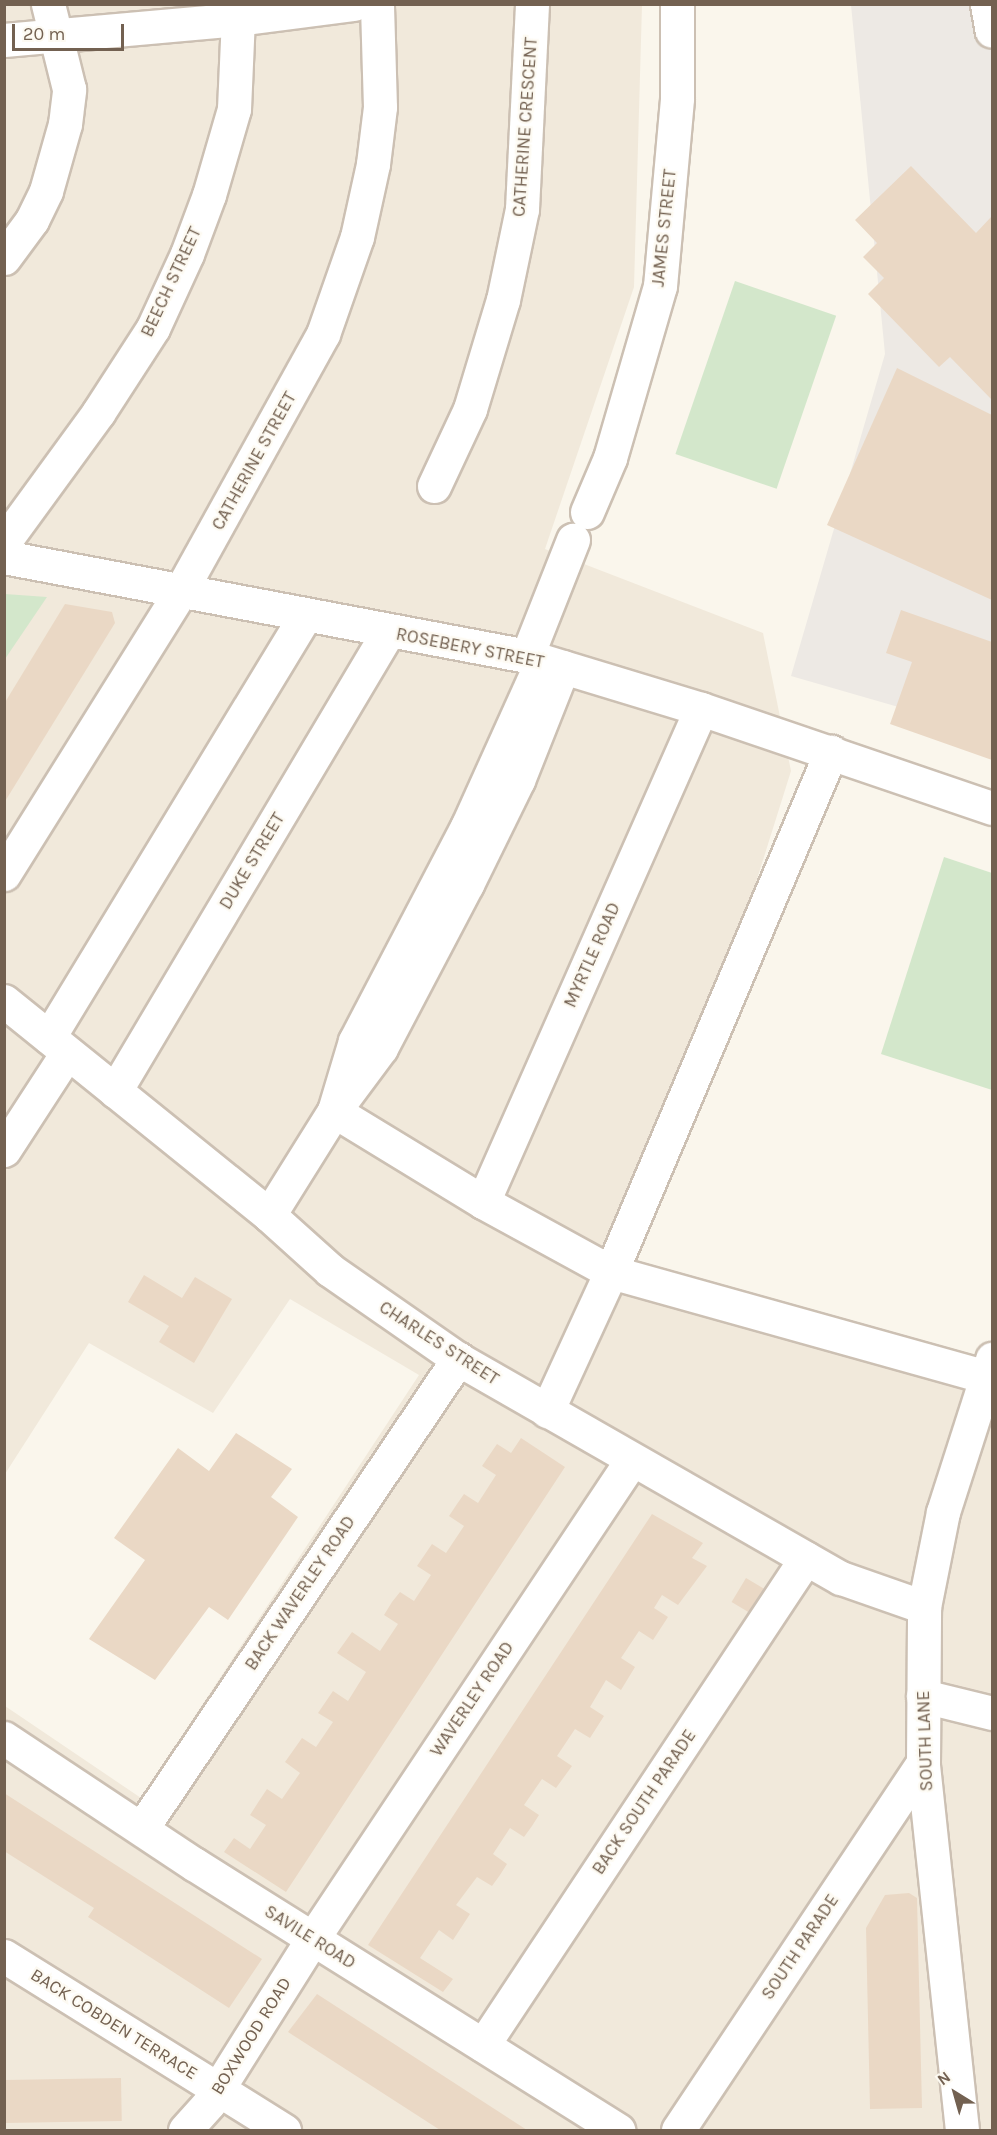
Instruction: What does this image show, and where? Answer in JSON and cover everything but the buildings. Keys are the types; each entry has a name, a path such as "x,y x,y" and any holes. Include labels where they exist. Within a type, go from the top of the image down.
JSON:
{"street":[{"path":"4,40 51,19 223,15 354,4"},
{"name":"CATHERINE STREET","path":"4,874 180,592 323,334 357,237 373,164 380,107 377,4"},
{"name":"CATHERINE CRESCENT","path":"434,486 470,409 503,300 520,221 532,4"},
{"name":"JAMES STREET","path":"269,1215 334,1111 355,1041 467,827 544,661 580,526 610,459 660,286 677,98 677,4"},
{"path":"987,4 993,31"},
{"name":"BEECH STREET","path":"4,542 92,423 153,328 187,254 234,109 223,15"},
{"path":"4,258 32,220 46,191 65,124 69,89 51,19"},
{"name":"ROSEBERY STREET","path":"4,557 544,661 701,709 993,808"},
{"path":"4,1150 58,1045 305,616"},
{"name":"DUKE STREET","path":"115,1091 388,632"},
{"name":"MYRTLE ROAD","path":"483,1202 701,709"},
{"path":"547,1411 611,1272 831,752"},
{"name":"CHARLES STREET","path":"4,1001 269,1215 330,1270 458,1359 631,1461 841,1578 924,1607"},
{"path":"334,1111 483,1202 611,1272 989,1368"},
{"name":"BACK WAVERLEY ROAD","path":"142,1828 458,1359"},
{"name":"SOUTH LANE","path":"962,2130 923,1762 924,1607 943,1512 982,1423 989,1368"},
{"name":"WAVERLEY ROAD","path":"313,1938 631,1461"},
{"name":"BACK SOUTH PARADE","path":"483,2045 806,1558"},
{"path":"923,1696 993,1713"},
{"name":"SAVILE ROAD","path":"4,1738 194,1864 618,2130"},
{"name":"SOUTH PARADE","path":"678,2130 923,1762"},
{"name":"BOXWOOD ROAD","path":"185,2130 209,2103 313,1938"},
{"name":"BACK COBDEN TERRACE","path":"4,1956 284,2130"}],"shaded area":[{"path":"5,5 642,5 634,287 545,549 763,633 791,771 635,1267 992,1363 992,2130 5,2130 5,1706 141,1798 419,1375 290,1299 213,1413 89,1343 5,1474"},
{"path":"851,5 992,5 992,734 791,676 885,354"}],"green space":[{"path":"735,281 836,316 777,489 675,454"},
{"path":"4,594 47,597 5,659"},
{"path":"944,857 992,873 992,1090 881,1054"}]}
